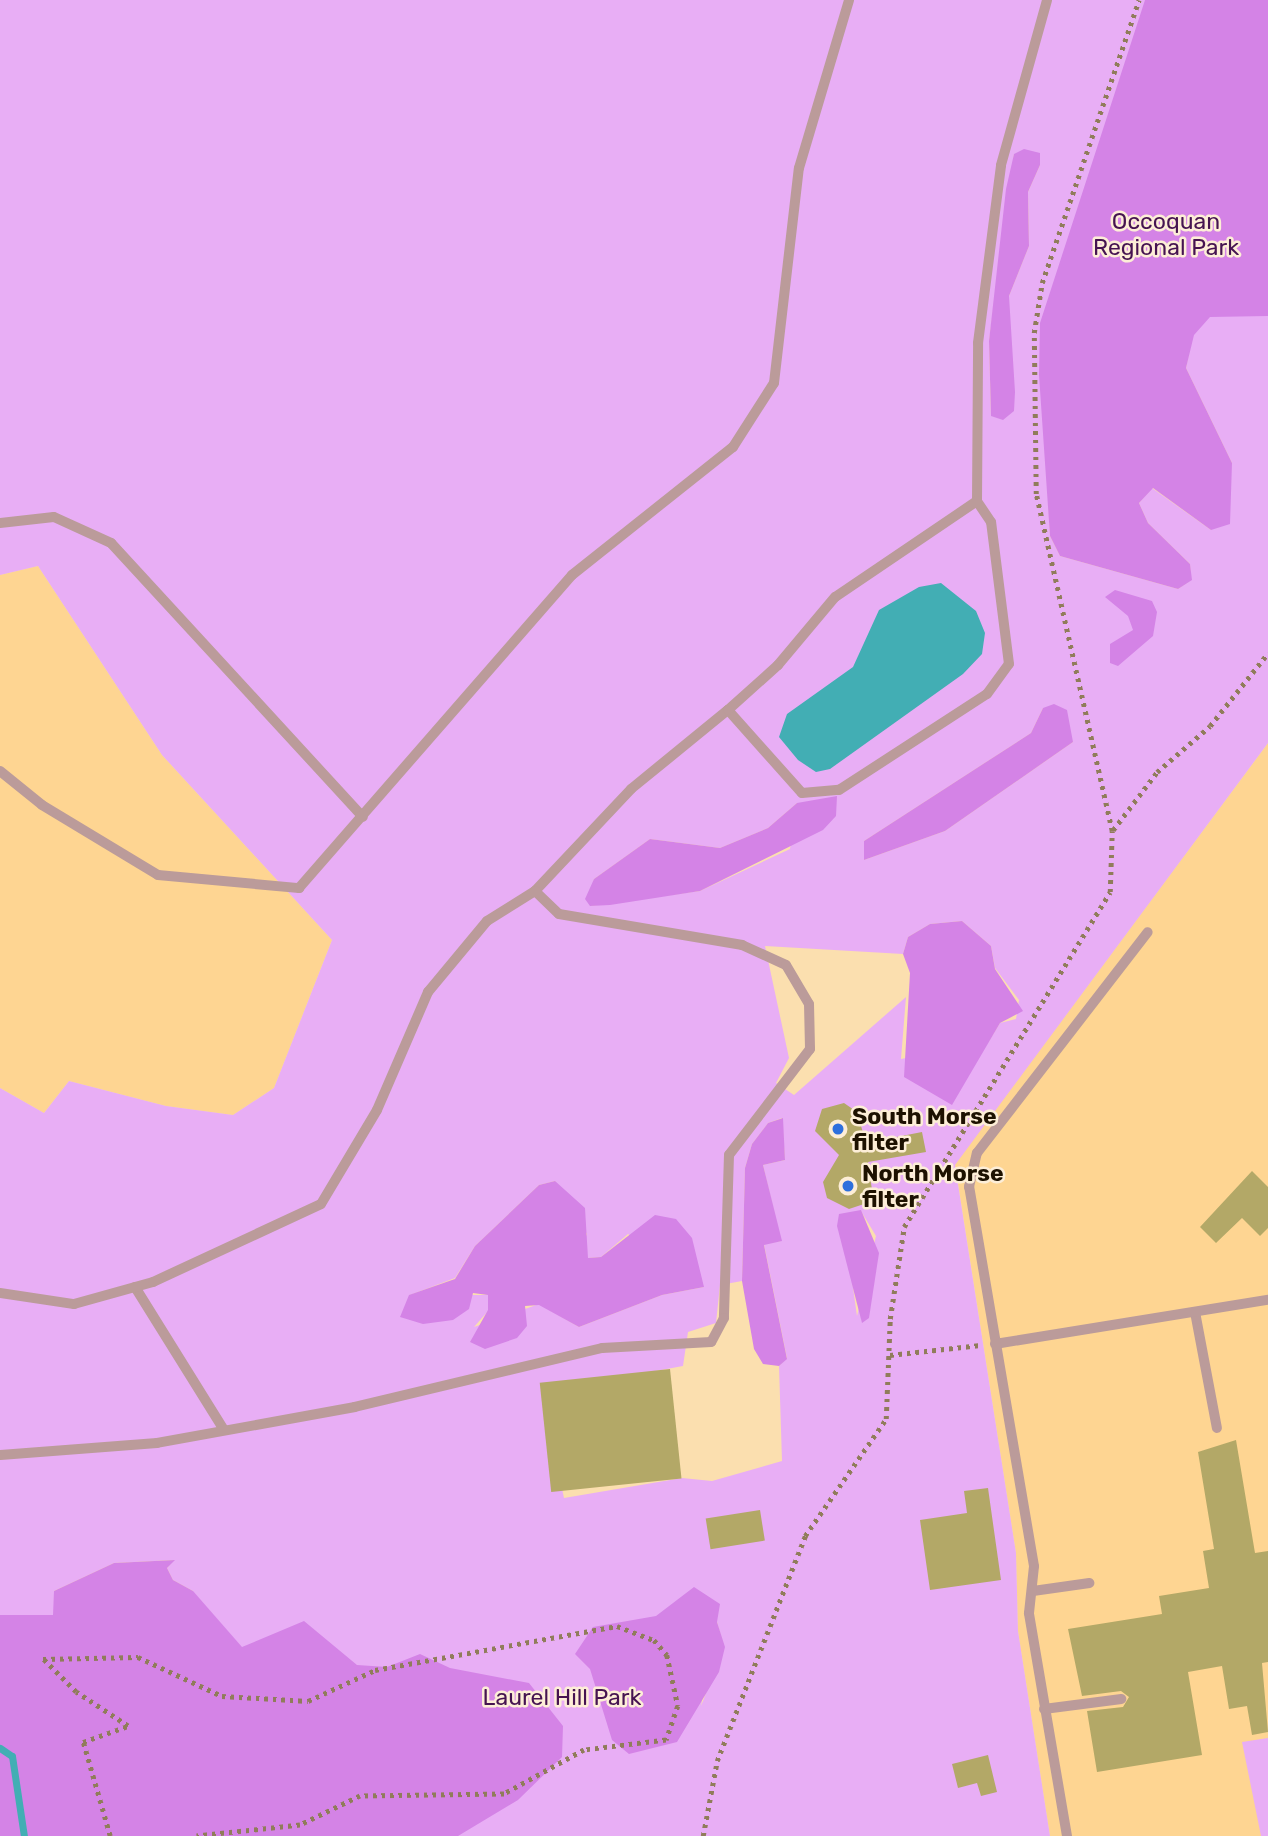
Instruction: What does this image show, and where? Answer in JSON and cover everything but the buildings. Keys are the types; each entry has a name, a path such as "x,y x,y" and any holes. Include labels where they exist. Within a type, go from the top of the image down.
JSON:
{"lane":[{"path":"0,771 42,805 158,875 299,888 572,575 733,447 774,383 799,168 849,0"},
{"path":"727,710 802,793 839,790 987,694 1009,664 991,522 977,501 978,343 1000,165 1047,0"},
{"path":"0,1293 74,1304 135,1287 321,1203 377,1110 428,992 487,921 535,891 631,789 778,665 835,597 977,501"},
{"path":"0,523 54,517 111,543 363,817"},
{"path":"0,1455 225,1430 355,1407 602,1348 711,1342 724,1318 729,1155 810,1049 809,1004 786,965 742,945 559,914 535,891"},
{"path":"1066,1836 1029,1613 1033,1591 969,1187 977,1153 1148,932"},
{"path":"135,1287 225,1430"},
{"path":"995,1344 1268,1300"},
{"path":"1195,1312 1217,1428"},
{"path":"1033,1591 1089,1583"},
{"path":"1044,1709 1121,1699"}],"path":[{"path":"703,1836 717,1761 805,1536 886,1419 904,1227 1102,914 1110,892 1112,831 1036,494 1034,333 1042,284 1139,0"},
{"path":"1112,831 1157,772 1210,726 1268,653"},
{"path":"890,1355 995,1344"},
{"path":"110,1836 83,1742 128,1726 76,1692 43,1659 138,1657 222,1696 308,1701 375,1670 617,1626 654,1640 667,1655 678,1706 666,1740 584,1750 504,1794 360,1796 300,1825 197,1836"}],"shaded area":[{"path":"38,566 162,755 332,940 274,1088 233,1115 166,1106 69,1081 44,1113 0,1088 0,575"},
{"path":"1268,743 1268,1836 1050,1836 1018,1631 1016,1553 955,1164"}],"green space":[{"name":"Occoquan Regional Park","path":"0,0 1268,0 1268,743 955,1165 1016,1553 1018,1631 1050,1836 0,1836 193,1591 173,1580 167,1568 174,1560 114,1563 54,1591 54,1615 0,1615 0,1088 44,1113 69,1081 166,1106 233,1115 274,1088 332,940 162,755 38,566 0,575","holes":["1014,154 1040,165 1028,192 1029,246 1009,296 991,416 989,341","1040,323 1189,353 1186,368 1232,463 1211,530 1152,488 1139,503 1148,523 1190,564 1191,580 1178,589 1060,556 1050,536","1043,708 1073,742 945,831 864,860 864,841 1031,733","797,803 790,849 700,891 590,906 594,879 650,839 720,848 768,828","962,921 991,946 995,968 1019,1000 1016,1019 1000,1023 989,1041 901,1059 906,997 794,1095 776,1083 789,1058 765,946 903,954 908,937 930,924","782,1118 785,1160 763,1165 781,1241 764,1244 787,1358 779,1366 782,1461 712,1481 682,1478 564,1498 541,1392 683,1366 688,1332 716,1323 720,1285 742,1281 745,1168 752,1144 768,1123","555,1181 587,1234 582,1245 588,1258 601,1257 628,1234 704,1287 662,1295 579,1327 539,1304 474,1327 489,1310 488,1295 410,1295 455,1278 475,1246 539,1185","861,1211 876,1236 857,1316 847,1245","717,1622 724,1647 701,1706"]},
{"name":"Occoquan Regional Park","path":"1145,0 1268,0 1268,316 1210,317 1194,335 1186,368 1232,463 1230,524 1211,530 1153,488 1139,503 1148,523 1190,564 1192,580 1178,589 1060,556 1050,536 1039,375 1040,323"},
{"path":"1024,149 1040,153 1040,165 1028,192 1029,246 1009,296 1015,392 1014,411 1003,420 991,416 989,341 1006,189 1014,154"},
{"path":"1115,590 1152,601 1157,612 1153,636 1118,666 1110,663 1110,644 1133,630 1128,616 1105,597"},
{"path":"1054,704 1067,710 1073,742 945,831 864,860 864,841 1031,733 1043,708"},
{"path":"837,796 836,816 823,830 700,891 610,905 590,906 585,899 594,879 650,839 720,848 768,828 797,803"},
{"path":"962,921 991,946 995,969 1023,1011 1000,1023 952,1105 904,1077 910,973 903,954 908,937 930,924"},
{"path":"783,1118 785,1160 763,1165 782,1241 764,1245 787,1359 779,1366 763,1364 754,1349 742,1281 745,1168 752,1144 768,1123"},
{"path":"555,1181 585,1208 588,1258 601,1257 655,1215 676,1219 692,1238 704,1287 662,1295 579,1327 539,1305 525,1306 527,1326 517,1338 485,1349 470,1342 488,1310 488,1295 473,1293 469,1309 453,1320 423,1324 400,1317 409,1295 455,1279 475,1246 539,1185"},
{"path":"861,1210 879,1253 869,1318 862,1323 837,1226 839,1214"},
{"name":"Laurel Hill Park","path":"175,1560 167,1568 173,1580 193,1591 242,1647 304,1621 357,1665 387,1667 420,1654 450,1668 529,1683 563,1726 562,1757 518,1800 458,1836 0,1836 0,1615 53,1615 54,1591 114,1563"},
{"path":"694,1587 720,1604 717,1622 725,1647 719,1672 677,1742 629,1754 612,1740 590,1669 575,1654 593,1627 656,1616"},
{"path":"1268,1738 1268,1836 1261,1836 1242,1742"}],"water":[{"path":"941,583 976,611 985,633 982,654 963,674 830,769 816,772 798,760 779,737 787,714 853,667 879,610 919,587"}],"waterway":[{"path":"0,1748 12,1756 24,1836"}],"place":[{"name":"South Morse filter","path":"838,1129"},
{"name":"North Morse filter","path":"848,1186"}]}
